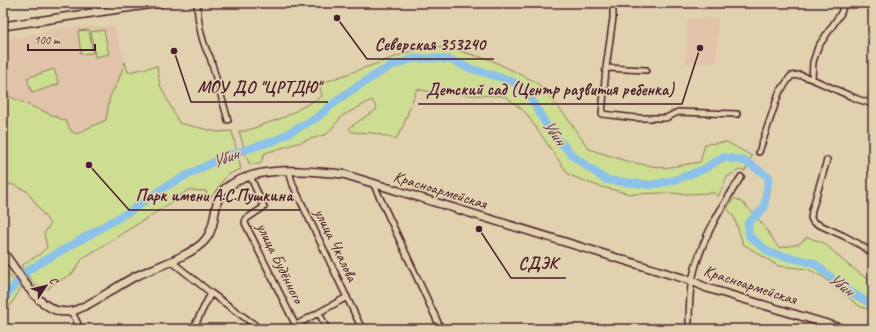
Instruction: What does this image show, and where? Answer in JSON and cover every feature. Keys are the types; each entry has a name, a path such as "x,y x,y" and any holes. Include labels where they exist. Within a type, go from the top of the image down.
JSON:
{"street":[{"path":"94,3 95,12"},
{"path":"3,26 160,3"},
{"path":"197,3 197,13 206,50 210,57 228,120"},
{"path":"613,3 613,18 606,68 602,114 636,118 666,118 678,112 737,114"},
{"path":"812,79 813,62 818,47 840,13 844,3"},
{"path":"606,68 646,70"},
{"path":"759,152 779,93 790,76 800,76 812,79 857,99 873,104"},
{"path":"827,160 811,218 813,222 854,242 873,254"},
{"name":"улица Чкалова","path":"289,171 296,191 362,329"},
{"name":"Красноармейская","path":"72,312 134,277 171,261 199,246 207,238 211,231 217,201 220,195 228,186 241,178 258,174 308,171 342,174 692,281 707,288 844,329"},
{"name":"улица Будённого","path":"250,176 264,207 246,219 245,223 296,326"},
{"path":"689,329 692,281 699,254 718,213 741,177"},
{"path":"374,185 441,329"},
{"path":"3,252 25,283 45,304 58,311 72,312 79,329"},
{"path":"171,261 258,329"},
{"path":"194,329 211,293"},
{"path":"289,329 319,314 347,297"},
{"name":"улица Будённого","path":"319,314 327,329"}],"shaded area":[{"path":"718,18 717,62 686,64 687,19"},
{"path":"114,26 125,62 117,84 110,96 106,120 77,134 71,131 65,121 3,94 3,40 63,28"}],"green space":[{"path":"89,30 93,53 81,54 78,31"},
{"path":"104,30 109,54 95,57 91,32"},
{"path":"445,47 491,60 536,82 565,115 589,149 629,162 664,168 700,162 705,144 727,142 752,156 745,171 739,170 727,177 718,197 714,193 630,194 598,186 569,175 525,112 505,96 440,94 417,89 403,126 396,139 373,133 352,132 349,128 377,109 372,100 342,116 327,134 265,153 260,164 249,164 239,131 245,131 285,117 322,96 319,84 412,51"},
{"path":"125,62 128,72 157,66 160,85 179,123 218,132 232,131 241,169 227,175 212,196 207,200 206,191 188,190 160,210 83,258 72,274 50,286 49,289 36,286 21,266 40,254 47,247 44,234 50,224 27,191 11,184 3,188 3,94 66,121 71,131 77,134 106,120 110,96 117,84"},
{"path":"54,69 59,84 32,93 27,78"},
{"path":"735,198 754,214 779,248 799,244 807,237 824,243 847,264 873,283 873,311 859,306 823,277 808,269 778,266 743,244 734,217 727,208"},
{"path":"5,271 21,288 3,317 3,274"}],"waterway":[{"name":"Убин","path":"3,301 28,270 132,210 168,185 225,156 274,141 318,117 347,93 391,66 412,59 434,58 451,60 469,68 512,81 530,96 548,128 573,156 606,180 651,185 675,180 704,169 723,157 745,161 769,177 764,208 748,223 749,236 770,253 814,263 845,289 873,305"}],"place":[{"name":"Северская 353240","path":"337,18"},
{"name":"Детский сад (Центр развития ребенка)","path":"700,48"},
{"name":"МОУ ДО \"ЦРТДЮ\"","path":"174,51"},
{"name":"Парк имени А.С.Пушкина","path":"89,165"},
{"name":"СДЭК","path":"479,229"}]}
